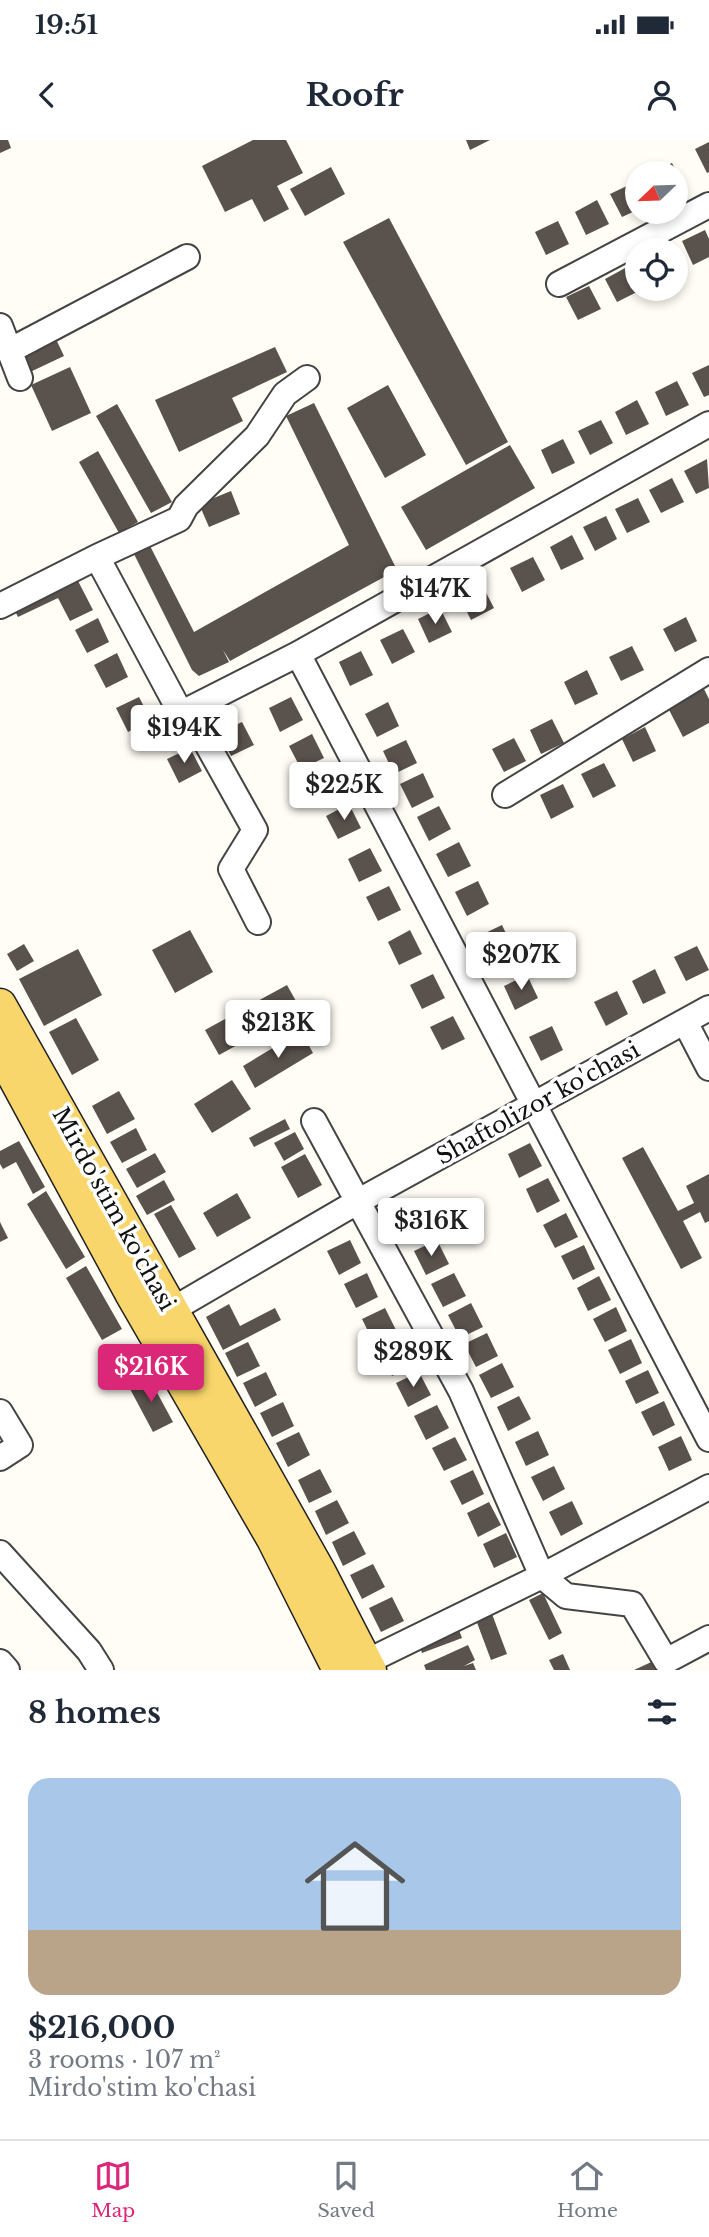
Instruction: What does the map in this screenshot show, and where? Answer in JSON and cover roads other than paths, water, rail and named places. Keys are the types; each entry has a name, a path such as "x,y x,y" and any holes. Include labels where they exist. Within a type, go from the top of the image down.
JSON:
{"main road":[{"name":"Mirdo'stim ko'chasi","path":"0,1005 160,1317"},
{"name":"Mirdo'stim ko'chasi","path":"0,1051 160,1317 313,1559 358,1667"}],"street":[{"path":"559,284 709,205"},
{"path":"9,351 187,257"},
{"path":"0,326 20,378"},
{"path":"0,606 179,519 186,506 257,436 285,394 307,378"},
{"path":"97,557 178,708 188,710 298,654 709,424"},
{"path":"298,654 709,1439"},
{"path":"505,794 709,670"},
{"path":"188,710 255,830 231,869 258,922"},
{"name":"Shaftolizor ko'chasi","path":"160,1317 357,1202 709,1008"},
{"path":"685,1021 709,1068"},
{"path":"314,1121 460,1391 542,1576 566,1596 632,1604 666,1661 709,1638"},
{"path":"0,1412 20,1445 0,1458"},
{"path":"358,1667 542,1576 709,1487"},
{"path":"0,1553 89,1651 101,1670"},
{"path":"0,1661 7,1670"}]}
